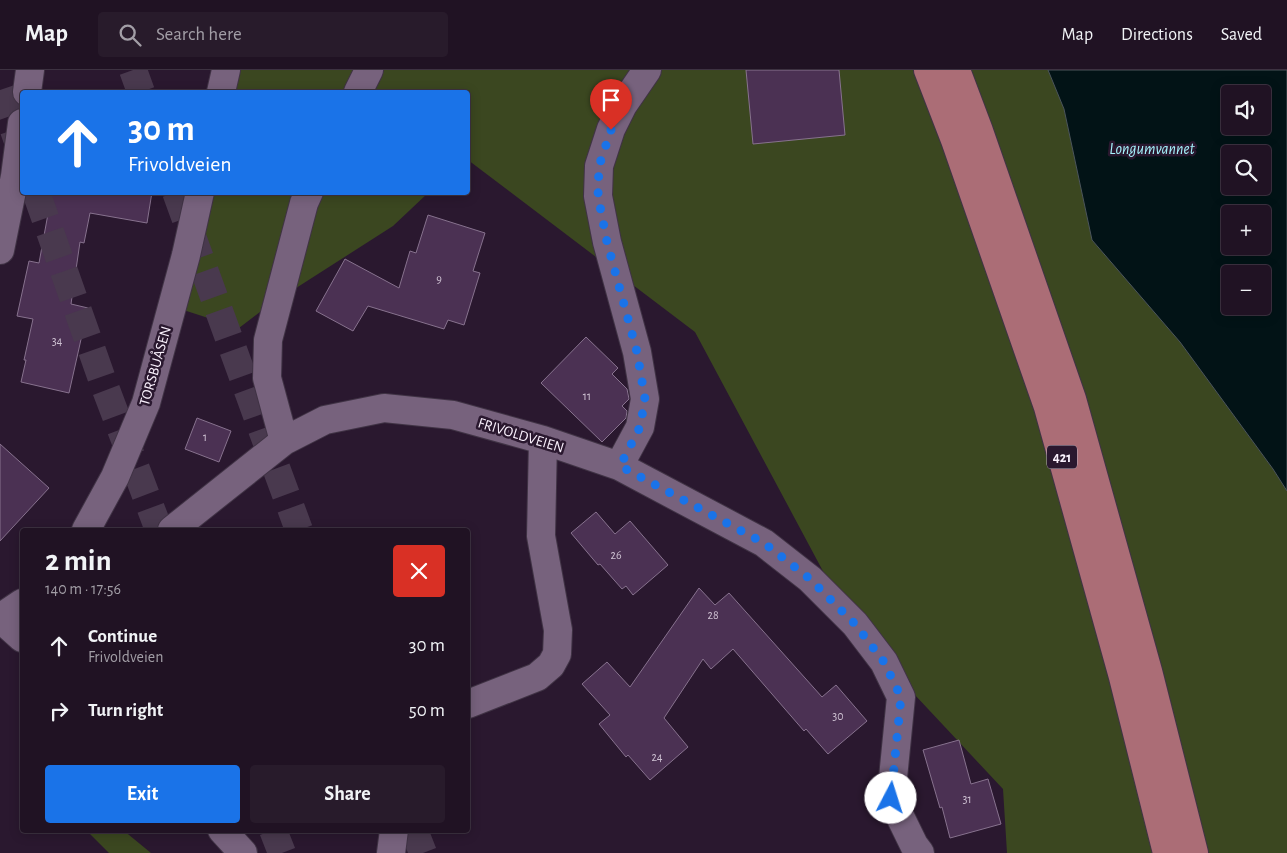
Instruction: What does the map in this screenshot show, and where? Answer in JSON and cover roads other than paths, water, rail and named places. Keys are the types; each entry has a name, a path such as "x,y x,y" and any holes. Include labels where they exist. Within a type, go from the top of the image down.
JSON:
{"main road":[{"name":"421","path":"928,70 1048,407 1124,677 1167,853"},
{"name":"421","path":"956,70 979,130 1072,399 1148,670 1194,853"}],"street":[{"path":"27,90 30,70"},
{"path":"221,90 226,70"},
{"path":"359,90 369,70"},
{"path":"620,466 640,427 645,399 637,352 607,242 598,196 599,166 611,130 623,105 647,70"},
{"path":"0,250 15,176 20,138"},
{"name":"TORSBUÅSEN","path":"87,528 115,476 146,403 186,255 199,195"},
{"path":"284,441 267,378 268,340 308,195"},
{"name":"FRIVOLDVEIEN","path":"175,528 284,441 325,420 384,408 452,414 543,440 620,466 764,543 810,579 855,624 884,662 901,697 891,798 914,845 920,853"},
{"path":"470,703 537,677 551,665 557,654 558,630 541,536 543,440"},
{"path":"20,604 0,618 20,636"},
{"path":"225,833 243,853"},
{"path":"391,853 394,833"}],"water":[{"name":"Longumvannet","path":"1048,70 1287,70 1287,491 1180,342 1092,240 1064,109"}],"tunnel":[{"path":"133,70 140,90"},
{"path":"0,90 20,147"},
{"path":"37,195 102,379 158,528"},
{"path":"177,195 298,528"},
{"path":"274,833 282,853"},
{"path":"415,833 423,853"}]}
